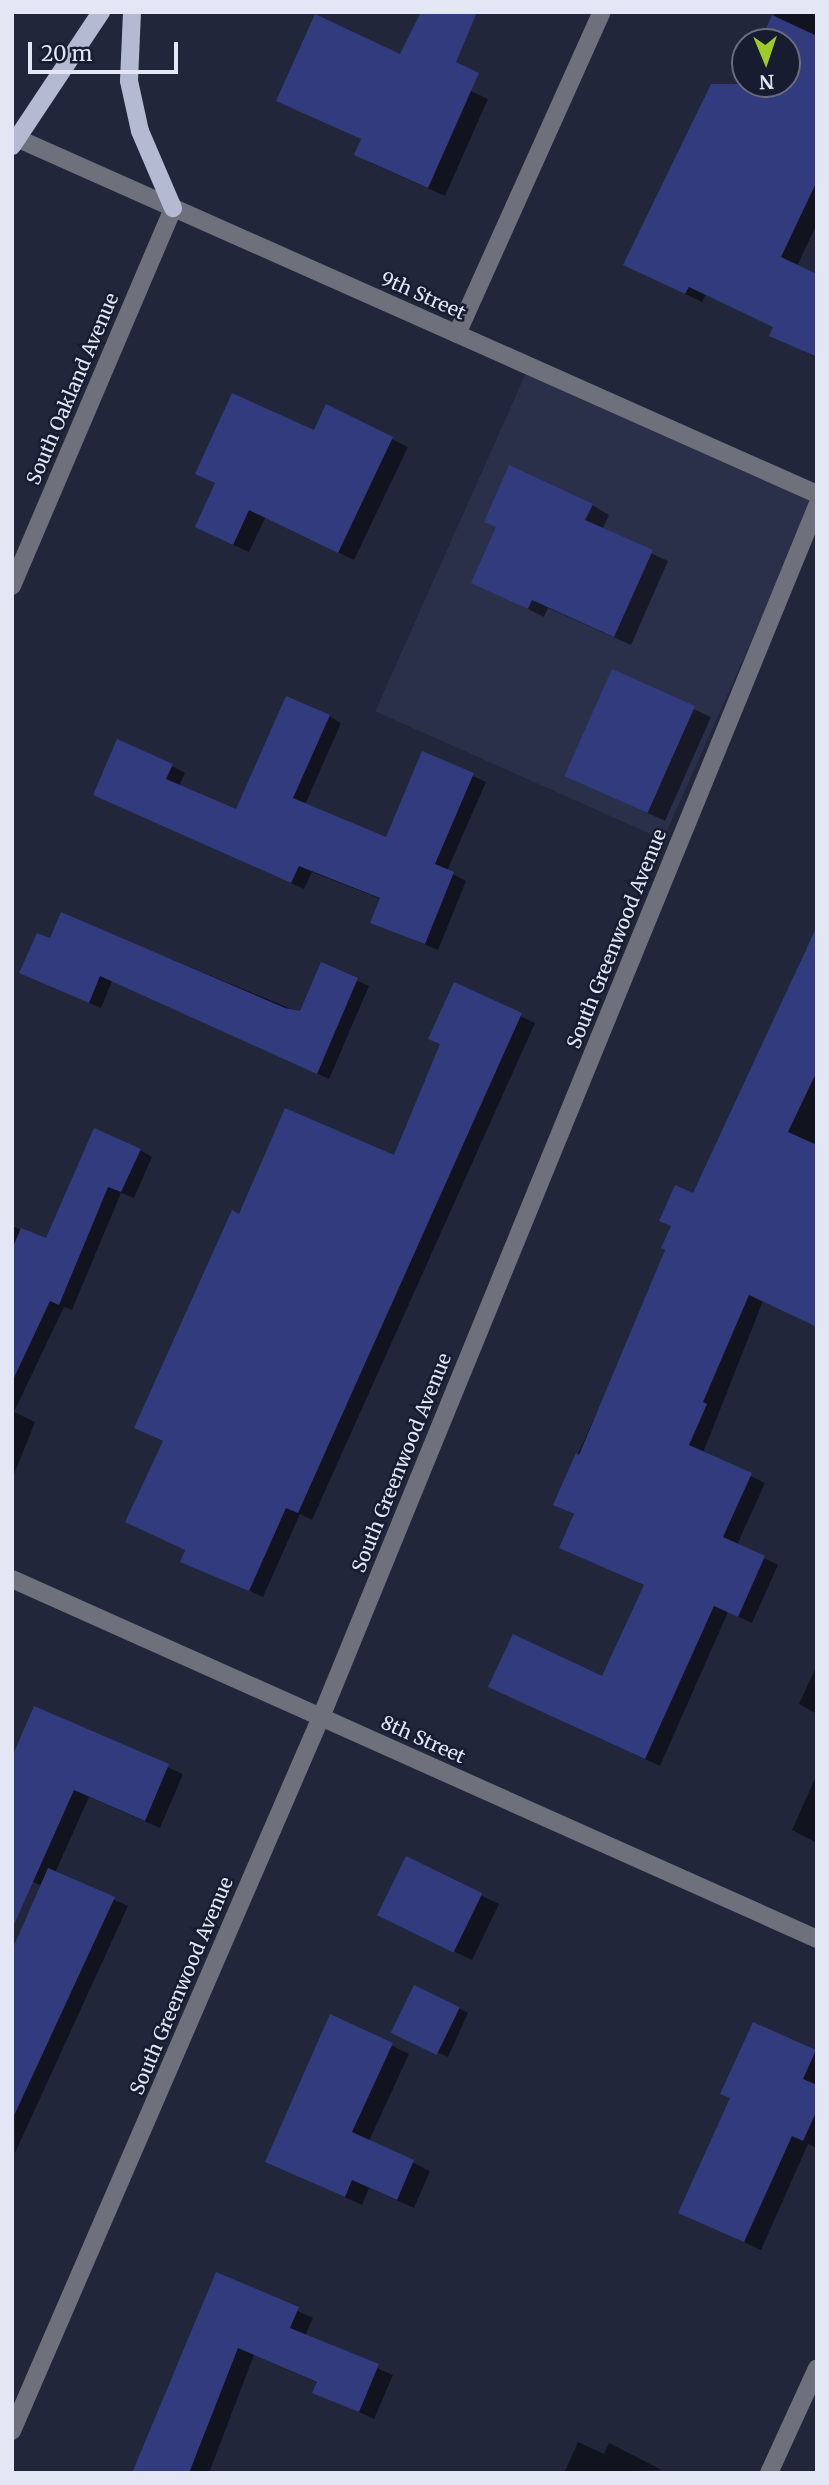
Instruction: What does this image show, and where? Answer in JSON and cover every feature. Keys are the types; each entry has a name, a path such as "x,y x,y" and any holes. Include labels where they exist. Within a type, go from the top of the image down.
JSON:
{"main road":[{"path":"14,140 101,12"},
{"path":"132,12 129,81 140,131 173,208"}],"street":[{"path":"457,334 602,12"},
{"name":"9th Street","path":"14,140 817,494"},
{"name":"South Oakland Avenue","path":"12,586 173,208"},
{"name":"South Greenwood Avenue","path":"12,2431 321,1717 817,506"},
{"name":"8th Street","path":"12,1579 817,1939"},
{"path":"769,2473 817,2368"}],"shaded area":[{"path":"529,366 817,494 663,839 375,711"}],"building":[{"path":"421,12 477,12 456,62 479,73 428,188 354,155 361,139 276,101 315,14 400,54"},
{"path":"772,15 800,28 766,28"},
{"path":"801,29 817,36 817,181 781,257 817,274 817,357 769,336 773,327 689,287 685,294 623,265 711,84 731,84 731,98 801,98"},
{"path":"232,393 314,430 326,404 393,437 338,553 249,510 233,545 195,527 215,483 195,474"},
{"path":"509,465 593,504 585,520 653,550 614,637 532,600 528,609 471,583 496,527 484,522"},
{"path":"612,669 695,706 648,813 564,776"},
{"path":"286,696 330,715 293,798 386,837 422,751 474,773 435,864 454,872 425,944 370,923 380,898 299,866 291,883 93,795 117,739 173,764 166,779 236,809"},
{"path":"61,912 285,1008 300,1011 321,962 358,978 317,1074 100,976 89,1003 19,973 37,933 50,938"},
{"path":"817,926 817,1071 788,1132 817,1145 817,1327 749,1295 703,1402 707,1404 689,1445 752,1473 723,1537 765,1556 738,1617 714,1606 645,1759 488,1687 513,1634 602,1676 644,1585 559,1548 574,1514 553,1505 576,1453 579,1455 665,1250 661,1248 671,1226 659,1221 675,1185 693,1193"},
{"path":"454,982 522,1013 298,1513 286,1508 249,1591 180,1562 185,1550 125,1522 163,1441 134,1428 232,1210 239,1214 285,1108 394,1155 440,1044 428,1039"},
{"path":"94,1128 141,1149 121,1192 108,1187 59,1305 50,1301 12,1382 12,1249 21,1228 46,1238"},
{"path":"34,1706 169,1764 145,1821 74,1790 12,1929 12,1757"},
{"path":"406,1856 482,1893 453,1953 377,1915"},
{"path":"48,1868 115,1897 12,2120 12,1950"},
{"path":"414,1985 460,2007 437,2055 391,2033"},
{"path":"330,2014 393,2043 352,2132 414,2160 397,2200 352,2180 345,2197 265,2162"},
{"path":"753,2022 816,2050 803,2079 817,2085 817,2110 803,2141 792,2136 744,2242 678,2213 730,2098 720,2094"},
{"path":"216,2272 299,2307 290,2328 379,2364 359,2412 312,2393 317,2382 238,2348 189,2473 132,2473"}]}
